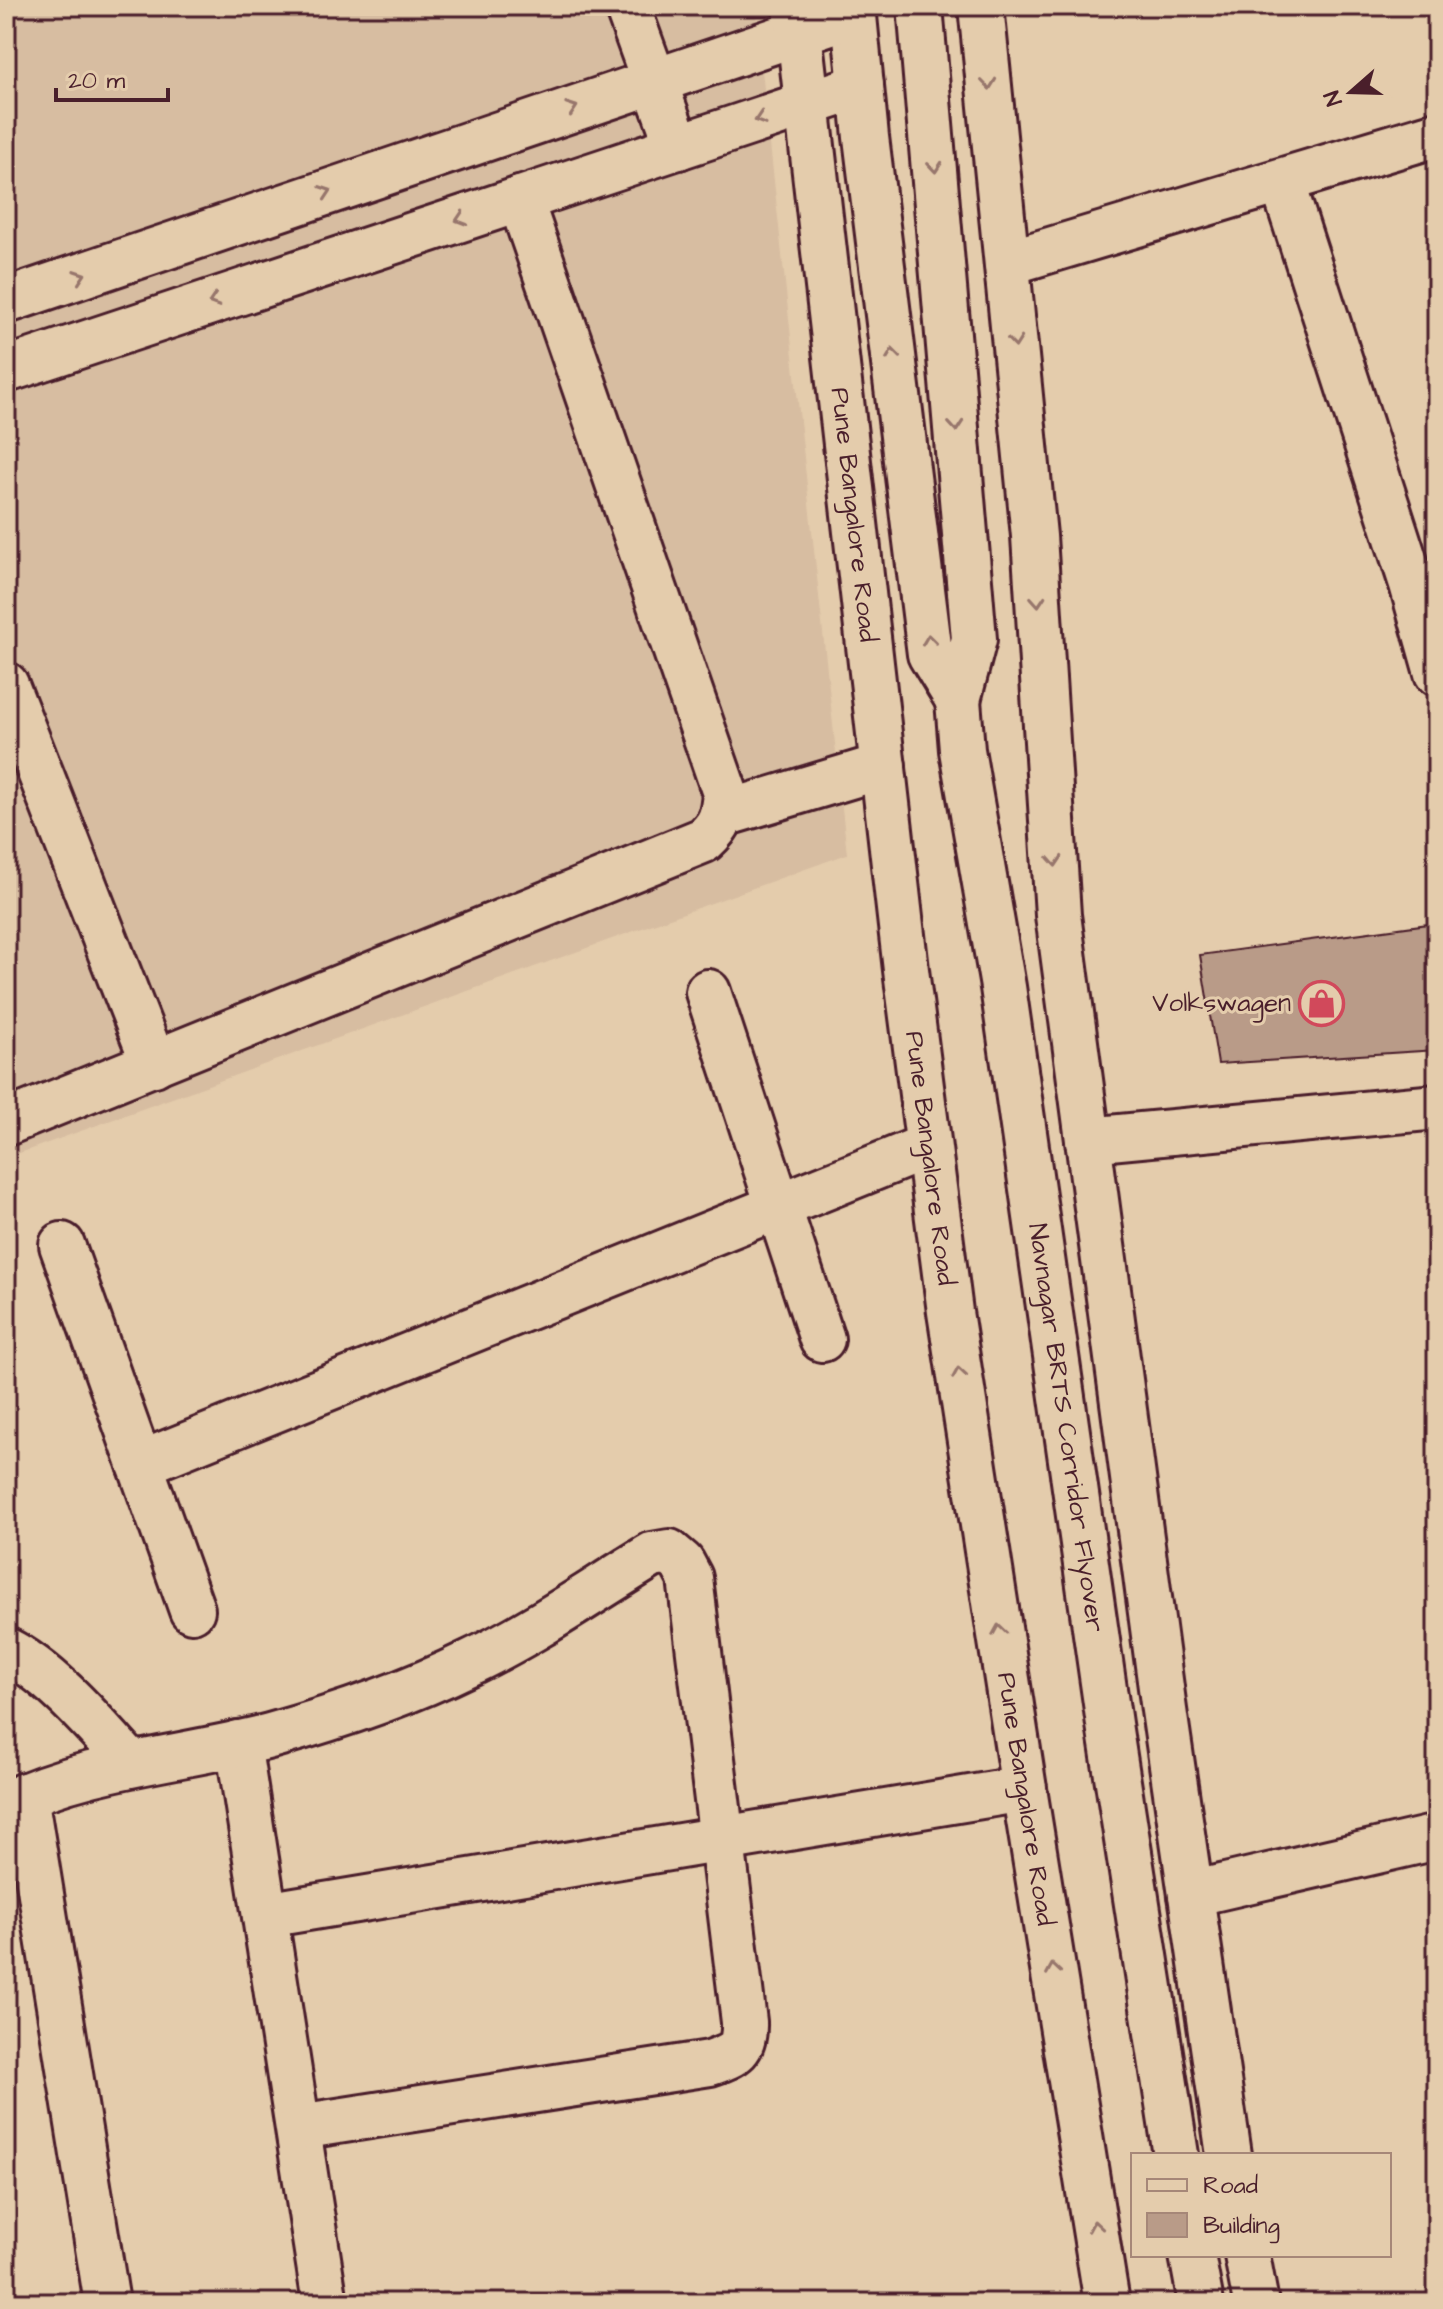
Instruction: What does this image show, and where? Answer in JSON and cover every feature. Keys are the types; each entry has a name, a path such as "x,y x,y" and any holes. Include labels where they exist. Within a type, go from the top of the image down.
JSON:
{"street":[{"path":"627,6 678,147"},
{"path":"920,6 974,639 958,700"},
{"path":"981,6 1034,536 1058,915 1229,2153"},
{"path":"6,301 654,80 797,18 853,11 930,654 958,700"},
{"name":"Pune Bangalore Road","path":"797,18 883,766 952,1327 1107,2303"},
{"path":"6,370 861,86"},
{"path":"1007,263 1437,134"},
{"path":"1282,181 1412,584 1437,673"},
{"path":"6,1123 704,840 717,829 723,816 725,793 520,199"},
{"path":"6,685 154,1064"},
{"name":"Navnagar BRTS Corridor Flyover","path":"958,700 962,750 1003,987 1109,1724 1176,2153"},
{"path":"723,816 883,766"},
{"path":"708,992 822,1339"},
{"path":"1088,1140 1437,1107"},
{"path":"140,1464 928,1146"},
{"path":"62,1245 192,1610"},
{"path":"107,2303 15,1799 130,1763 238,1743 375,1704 469,1663 545,1622 652,1555 669,1552 682,1563 690,1578 744,2022 745,2036 740,2048 730,2056 710,2063 299,2127"},
{"path":"6,1650 20,1657 76,1705 130,1763"},
{"path":"238,1743 325,2303"},
{"path":"265,1915 1024,1789"},
{"path":"1191,1894 1437,1837"},
{"path":"1192,2257 1201,2303"},
{"path":"1247,2257 1256,2303"}],"shaded area":[{"path":"6,6 755,6 847,854 6,1158"}],"building":[{"name":"Volkswagen","path":"1436,923 1437,1050 1218,1064 1200,955"}],"place":[{"name":"Volkswagen","path":"1322,1003"}]}
